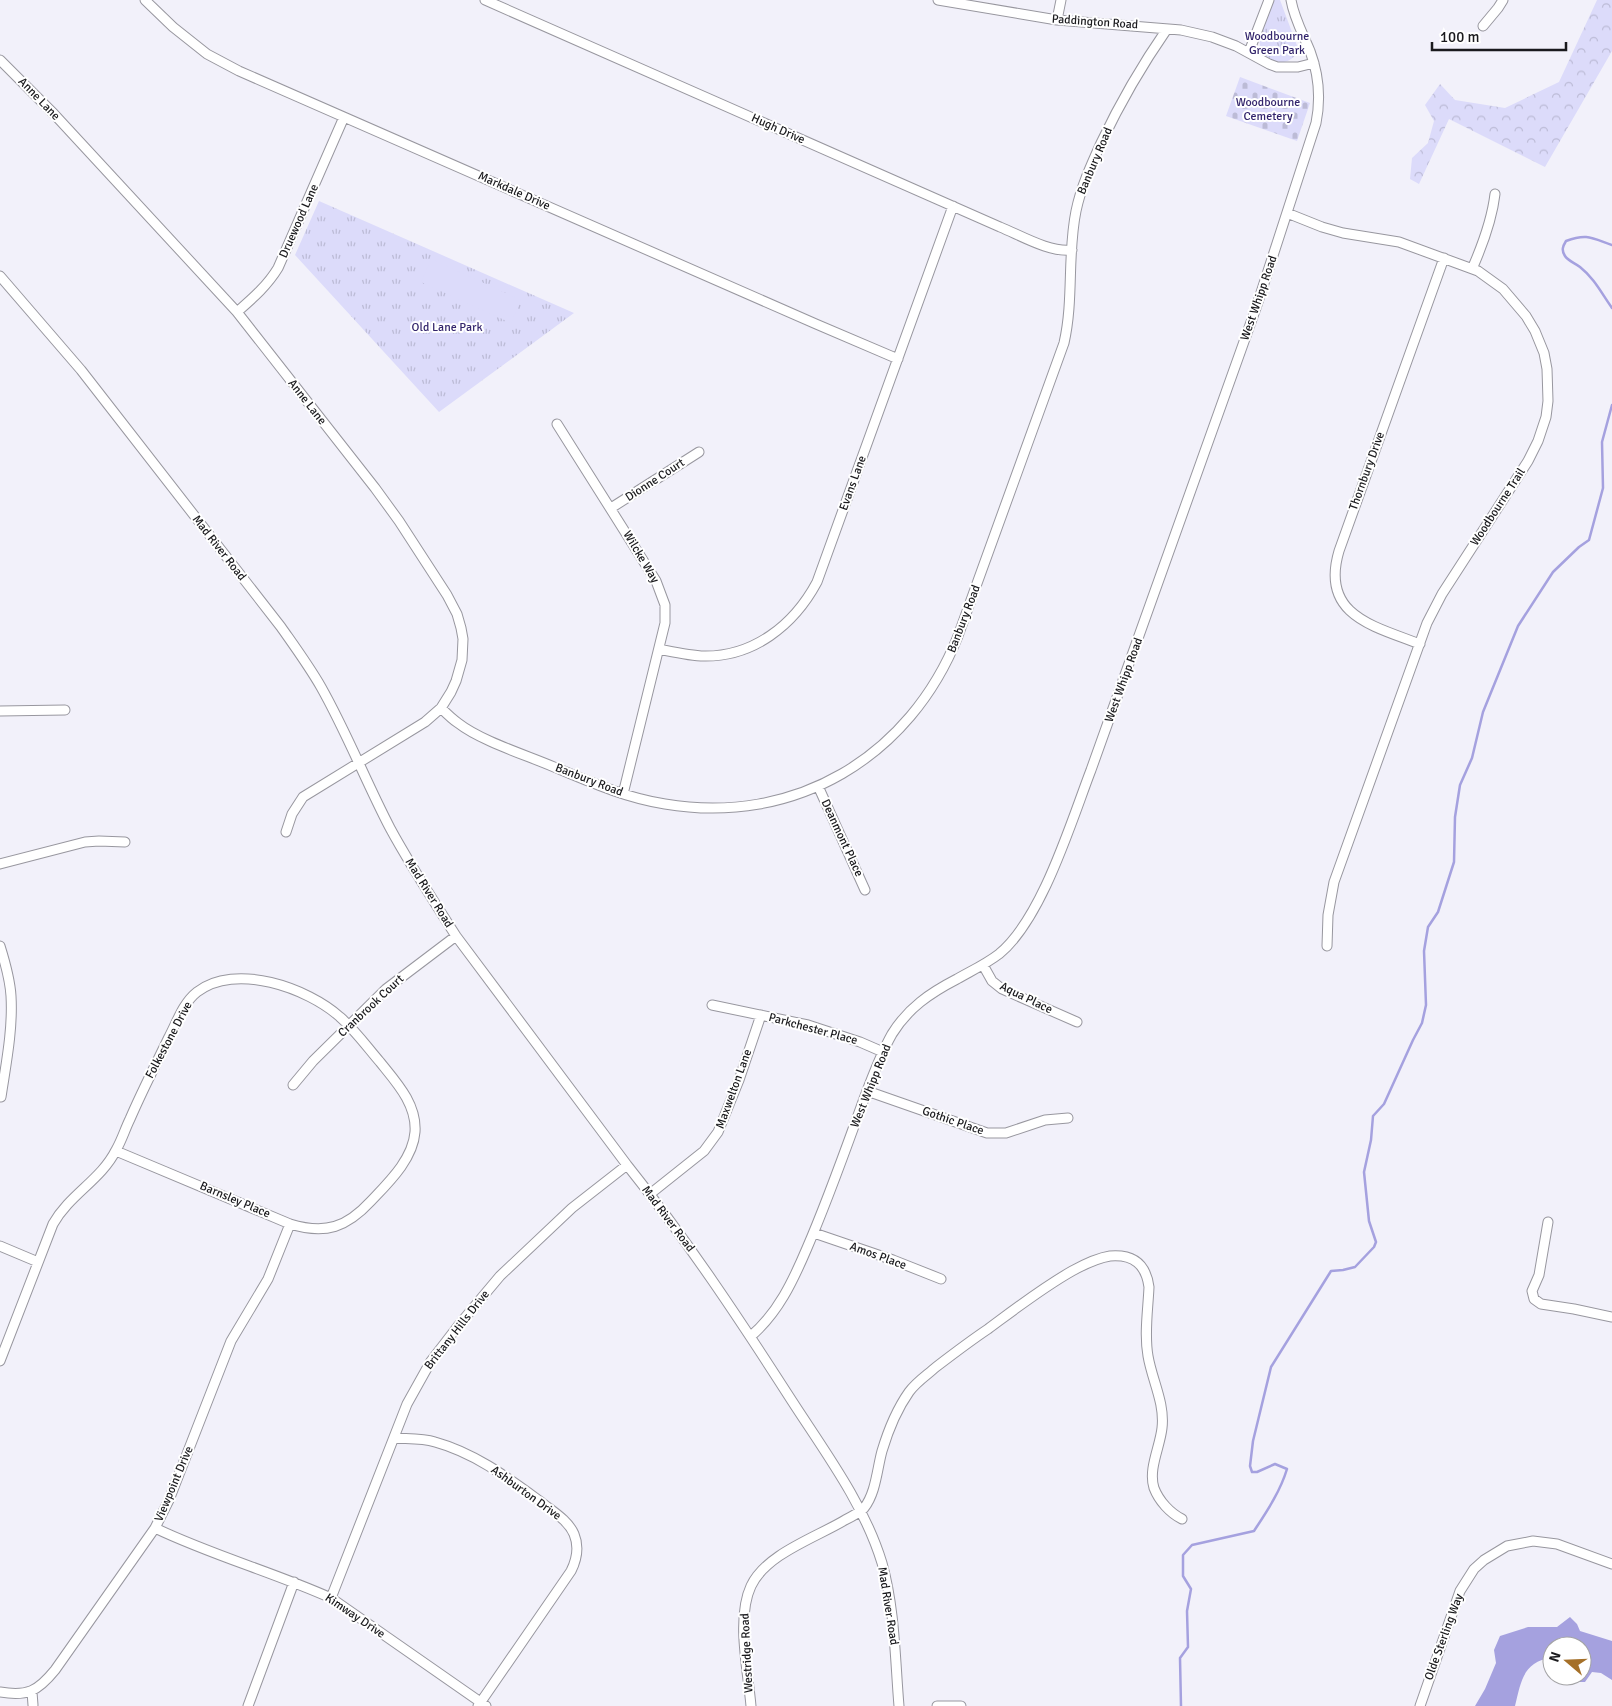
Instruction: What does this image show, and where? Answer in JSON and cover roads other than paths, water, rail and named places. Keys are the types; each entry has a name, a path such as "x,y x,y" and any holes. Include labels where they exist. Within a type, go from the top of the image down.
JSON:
{"street":[{"name":"Markdale Drive","path":"145,0 173,27 207,54 239,71 816,324 898,358"},
{"name":"Hugh Drive","path":"485,0 1052,249 1072,250"},
{"name":"Paddington Road","path":"938,0 1017,15 1057,20 1187,31 1212,36 1249,52"},
{"path":"1057,20 1061,0"},
{"path":"1269,0 1249,52 1277,67 1314,64"},
{"name":"West Whipp Road","path":"751,1336 768,1320 779,1305 799,1267 814,1233 883,1052 900,1022 920,1001 983,965 998,954 1019,933 1032,912 1065,839 1256,308 1316,123 1320,96 1314,64 1296,20 1291,0"},
{"path":"1483,26 1503,0"},
{"name":"Banbury Road","path":"440,708 458,724 487,739 622,794 665,804 712,809 758,805 779,800 818,786 866,758 899,730 922,702 949,658 1064,343 1070,309 1074,220 1080,195 1096,154 1129,88 1167,28"},
{"name":"Anne Lane","path":"0,60 54,114 237,312 400,521 457,614 462,628 463,649 460,669 456,681 440,708 425,722 303,797 292,814 286,832"},
{"name":"Druewood Lane","path":"237,312 259,293 278,268 344,117"},
{"path":"1472,269 1488,227 1495,194"},
{"name":"Evans Lane","path":"659,649 700,656 736,652 769,638 796,615 808,598 817,582 953,206"},
{"name":"Woodbourne Trail","path":"1287,213 1322,227 1361,237 1399,242 1472,269 1503,289 1526,316 1544,353 1548,384 1548,401 1541,433 1531,454 1442,594 1431,616 1334,882 1328,915 1327,946"},
{"name":"Thornbury Drive","path":"1420,644 1372,626 1349,611 1340,596 1335,571 1339,551 1444,258"},
{"name":"Mad River Road","path":"0,276 80,370 301,655 321,688 390,828 456,936 726,1298 833,1464 860,1511 873,1539 886,1580 893,1634 898,1706"},
{"name":"Wilcke Way","path":"557,424 656,581 662,594 666,615 622,794"},
{"name":"Dionne Court","path":"611,508 699,452"},
{"path":"0,711 65,710"},
{"name":"Deanmont Place","path":"818,786 866,890"},
{"path":"0,864 85,842 125,842"},
{"name":"Cranbrook Court","path":"293,1085 313,1061 386,989 456,936"},
{"path":"0,946 11,995 9,1033 1,1097"},
{"name":"Aqua Place","path":"983,965 992,981 1002,989 1077,1022"},
{"name":"Folkestone Drive","path":"0,1361 38,1262 60,1212 97,1176 116,1150 183,1009 197,992 207,986 239,979 264,981 304,993 321,1002 348,1025 399,1087 410,1104 415,1120 413,1145 380,1192 355,1216"},
{"name":"Parkchester Place","path":"712,1005 808,1026 873,1046 883,1052"},
{"name":"Maxwelton Lane","path":"650,1194 704,1151 718,1132 739,1080 761,1015"},
{"name":"Gothic Place","path":"867,1091 987,1133 1006,1133 1045,1120 1068,1118"},
{"name":"Barnsley Place","path":"116,1150 290,1224 312,1229 328,1228 340,1225 355,1216"},
{"name":"Brittany Hills Drive","path":"331,1598 407,1404 431,1361 500,1276 572,1208 627,1165"},
{"path":"1548,1222 1539,1275 1532,1291 1534,1299 1541,1304 1612,1317"},
{"name":"Viewpoint Drive","path":"32,1692 44,1684 56,1670 155,1528 169,1500 231,1341 268,1279 290,1224"},
{"name":"Amos Place","path":"814,1233 893,1260 941,1279"},
{"path":"0,1246 38,1262"},
{"path":"860,1511 864,1508 871,1493 882,1450 900,1408 910,1391 922,1379 963,1346 1072,1272 1101,1258 1120,1256 1136,1261 1145,1270 1148,1278 1148,1358 1162,1416 1162,1428 1152,1478 1154,1488 1163,1504 1182,1519"},
{"name":"Ashburton Drive","path":"394,1438 437,1442 495,1469 564,1521 574,1535 577,1552 571,1571 482,1705"},
{"name":"Westridge Road","path":"751,1706 744,1620 745,1607 756,1576 773,1560 860,1511"},
{"name":"Kimway Drive","path":"155,1528 331,1598 482,1705"},
{"name":"Olde Sterling Way","path":"1420,1706 1460,1591 1474,1569 1484,1560 1507,1546 1533,1541 1557,1544 1612,1564"},
{"path":"248,1706 294,1582"},
{"path":"0,1692 20,1694 32,1692 33,1705"},
{"path":"937,1706 961,1706"}],"waterway":[{"path":"1612,245 1589,237 1579,237 1566,241 1563,246 1566,258 1590,276 1612,308"},
{"path":"1181,1706 1180,1658 1188,1647 1187,1611 1191,1589 1183,1576 1183,1555 1192,1545 1254,1531 1268,1509 1281,1486 1287,1469 1275,1464 1257,1472 1252,1472 1250,1466 1253,1441 1271,1367 1331,1271 1355,1267 1374,1247 1376,1242 1369,1221 1364,1172 1371,1140 1373,1116 1384,1104 1422,1023 1426,1005 1424,951 1428,927 1438,912 1454,862 1455,817 1460,785 1472,758 1483,712 1518,626 1553,572 1589,540 1603,488 1602,442 1612,405"}],"park label":[{"name":"Woodbourne Green Park","path":"1277,43"},
{"name":"Woodbourne Cemetery","path":"1268,109"},
{"name":"Old Lane Park","path":"447,327"}]}
